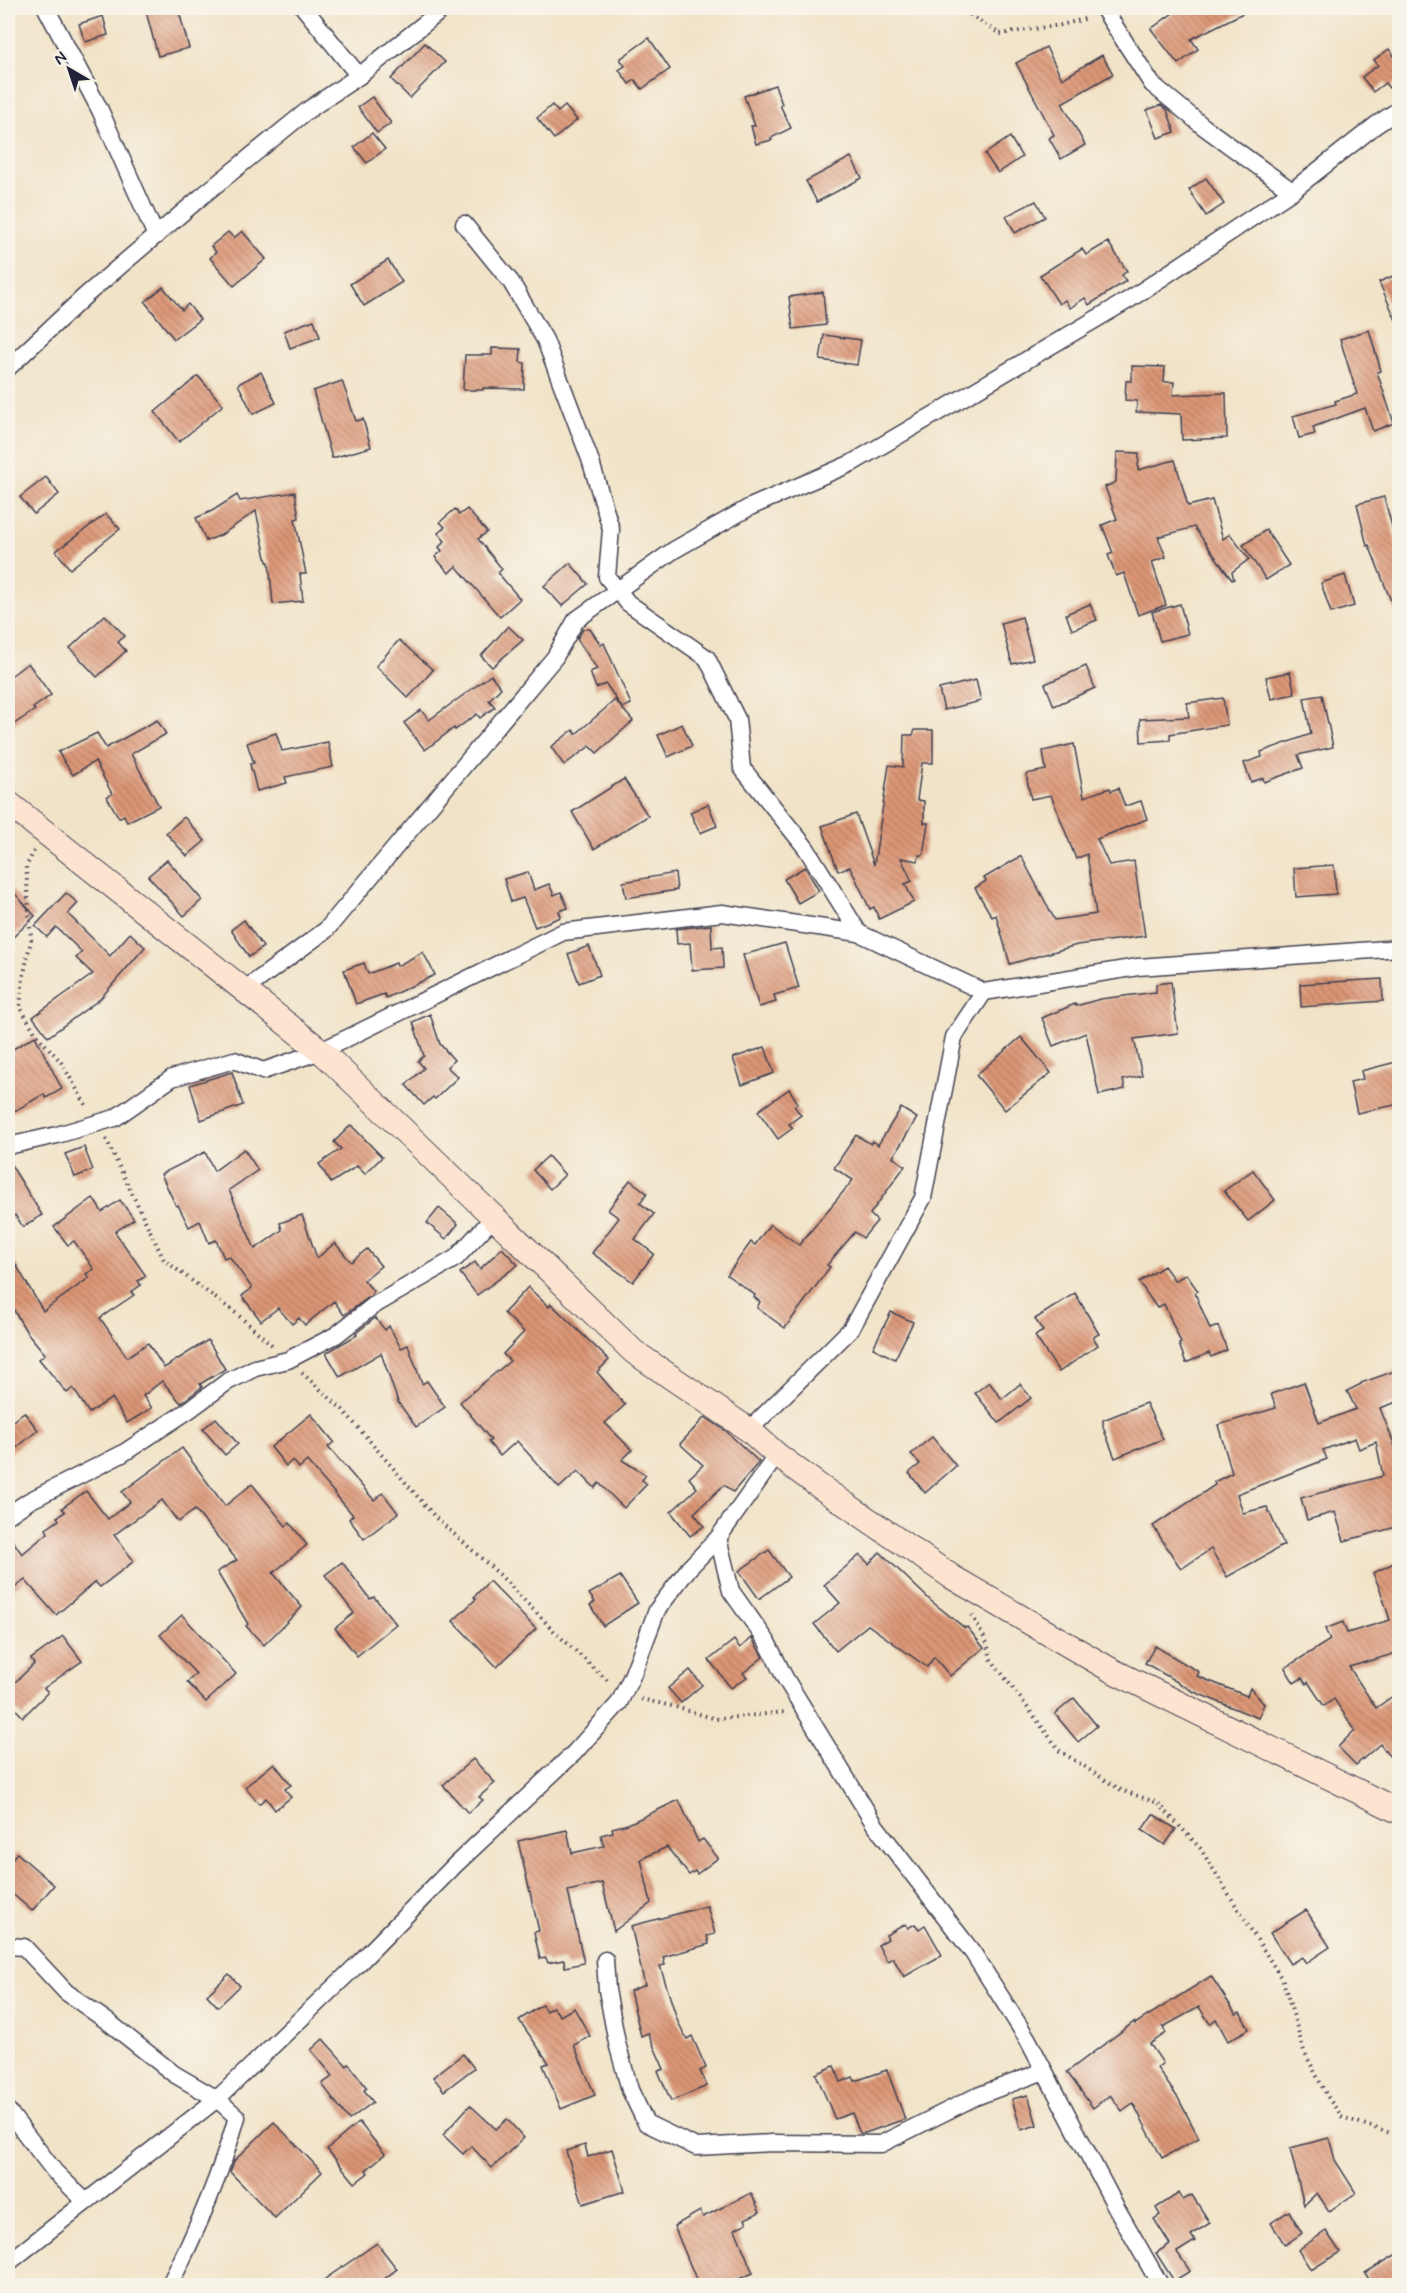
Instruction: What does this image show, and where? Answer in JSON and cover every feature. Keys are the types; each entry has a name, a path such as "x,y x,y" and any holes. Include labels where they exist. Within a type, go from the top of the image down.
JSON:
{"street":[{"path":"46,8 100,110 156,236"},
{"path":"304,8 359,76"},
{"path":"8,368 86,295 308,110 359,76 444,8"},
{"path":"1104,10 1152,84 1204,127 1292,191"},
{"path":"244,990 326,930 555,657 576,620 674,550 750,507 852,463 1130,298 1292,191 1376,124 1400,109"},
{"path":"464,224 511,282 545,340 590,459 610,529 607,578 628,603 707,658 737,718 742,768 806,848 859,933"},
{"path":"8,803 321,1051 634,1352 749,1430 777,1455 952,1577 1111,1670 1400,1812"},
{"path":"8,1146 116,1118 172,1078 234,1060 263,1071 321,1051 562,932 722,913 859,933 984,992 1138,967 1400,948"},
{"path":"749,1430 852,1329 923,1198 954,1037 984,992"},
{"path":"8,1515 28,1502 122,1454 227,1382 255,1368 288,1360 336,1335 373,1306 456,1258 494,1217"},
{"path":"8,2263 217,2099 359,1963 455,1865 574,1753 619,1704 657,1610 688,1568 718,1538 777,1455"},
{"path":"718,1538 731,1591 766,1640 785,1678 874,1825 973,1953 1027,2038 1161,2286"},
{"path":"8,1946 24,1947 66,1992 174,2074 217,2099 237,2117 223,2164 193,2240 169,2286"},
{"path":"605,1960 617,2043 630,2090 646,2123 696,2147 772,2143 881,2144 975,2097 1044,2071"},
{"path":"8,2111 55,2172 86,2202"}],"path":[{"path":"960,8 1000,34 1061,25 1104,10"},
{"path":"952,1577 987,1643 991,1659 1060,1751 1121,1790 1158,1803 1200,1848 1283,1981 1304,2050 1327,2096 1342,2117 1393,2134 1400,2140"}],"building":[{"path":"145,8 178,8 189,48 158,56"},
{"path":"1180,8 1253,8 1191,39 1198,49 1178,64 1151,29"},
{"path":"103,16 108,35 85,42 79,24"},
{"path":"649,38 670,69 642,89 635,80 629,84 619,70 625,66 620,59"},
{"path":"425,43 445,62 410,98 391,79"},
{"path":"1046,47 1062,79 1102,55 1113,74 1062,103 1085,145 1061,159 1049,138 1054,135 1016,63"},
{"path":"1389,49 1400,64 1400,80 1389,88 1385,83 1373,92 1362,77 1378,65 1374,60"},
{"path":"775,85 782,104 780,105 791,128 771,138 772,140 756,144 751,126 755,126 744,96"},
{"path":"372,97 391,123 377,133 358,107"},
{"path":"552,105 558,112 565,106 577,120 554,139 537,118"},
{"path":"1161,105 1167,110 1175,132 1158,138 1147,110"},
{"path":"372,133 385,149 367,163 354,147"},
{"path":"1010,137 1022,157 998,173 985,154"},
{"path":"851,157 862,178 817,202 806,181"},
{"path":"1206,178 1224,204 1206,216 1189,190"},
{"path":"1036,201 1045,217 1015,233 1006,216"},
{"path":"242,231 266,259 234,286 210,258 216,252 211,246 228,232 234,238"},
{"path":"1108,242 1127,271 1122,275 1126,281 1089,305 1085,298 1070,308 1065,300 1059,304 1040,275 1082,249 1086,255"},
{"path":"388,260 402,282 364,306 350,284"},
{"path":"1400,273 1400,329 1379,282"},
{"path":"163,287 182,310 188,304 200,319 174,339 145,302"},
{"path":"823,292 826,325 793,329 789,297"},
{"path":"314,320 320,337 290,348 284,331"},
{"path":"1369,330 1381,371 1377,372 1394,423 1373,431 1365,408 1313,427 1315,434 1299,438 1293,416 1336,404 1335,401 1357,394 1340,339"},
{"path":"824,335 861,340 857,365 820,360"},
{"path":"492,348 521,349 520,362 525,363 524,389 463,390 465,355 492,355"},
{"path":"1132,366 1165,367 1164,382 1174,382 1173,395 1226,393 1227,438 1182,440 1181,414 1136,412 1137,401 1125,400 1126,381 1132,381"},
{"path":"261,372 276,403 253,414 238,384"},
{"path":"198,376 223,405 179,442 155,412"},
{"path":"342,381 356,421 363,419 371,447 332,458 313,391"},
{"path":"1117,452 1139,453 1138,470 1175,460 1188,506 1212,500 1223,539 1230,534 1249,559 1232,572 1234,579 1232,580 1194,527 1158,537 1166,557 1152,562 1166,605 1138,615 1124,573 1116,576 1108,555 1113,553 1102,525 1117,519 1105,487 1116,482"},
{"path":"46,477 59,494 34,514 20,497"},
{"path":"295,492 299,518 295,519 306,574 300,574 303,601 273,604 269,562 267,562 256,511 221,535 206,541 196,518 237,495 240,501"},
{"path":"1384,497 1400,556 1398,619 1369,545 1367,546 1357,504"},
{"path":"455,509 459,515 467,509 487,532 478,539 502,569 498,573 520,599 500,617 456,566 449,573 435,557 442,551 439,547 445,541 438,533 445,527 440,522"},
{"path":"106,514 120,529 70,569 56,551"},
{"path":"1266,530 1289,565 1266,580 1243,545"},
{"path":"570,563 588,584 562,606 544,586"},
{"path":"1345,575 1354,606 1331,613 1321,583"},
{"path":"1090,604 1097,620 1072,630 1066,614"},
{"path":"1180,604 1188,634 1160,641 1152,612"},
{"path":"105,615 125,636 118,642 126,651 97,677 70,648"},
{"path":"1022,617 1033,659 1012,664 1001,623"},
{"path":"508,626 523,640 492,667 481,656"},
{"path":"583,629 590,629 601,645 604,643 631,704 622,708 606,684 596,688 590,672 597,669 577,639"},
{"path":"399,640 433,670 408,698 376,666"},
{"path":"28,663 51,695 33,708 35,710 8,728 8,678"},
{"path":"1086,666 1095,688 1054,706 1045,684"},
{"path":"1290,672 1295,694 1271,699 1266,677"},
{"path":"491,675 501,688 489,700 495,707 480,718 477,714 455,730 454,728 425,750 404,723 421,710 429,720"},
{"path":"976,680 981,701 944,710 939,689"},
{"path":"1322,695 1333,747 1298,755 1303,768 1264,782 1263,778 1251,782 1244,763 1262,757 1261,752 1311,734 1304,698"},
{"path":"1223,698 1227,725 1170,734 1170,740 1141,742 1140,719 1189,717 1187,703"},
{"path":"615,700 633,721 597,753 590,746 564,765 551,747 573,730 576,734"},
{"path":"157,720 166,734 131,754 159,806 127,822 124,815 119,818 107,797 112,794 95,761 73,775 58,752 97,733 106,748"},
{"path":"682,724 692,746 668,757 658,735"},
{"path":"915,730 933,730 933,763 922,763 917,800 924,801 924,823 928,823 923,855 919,855 918,861 901,858 912,881 905,884 914,902 879,919 874,907 870,909 850,867 838,871 822,826 856,814 874,865 889,765 903,767 904,735 913,735"},
{"path":"276,733 282,751 328,742 333,767 285,777 287,783 257,791 250,764 254,763 247,743"},
{"path":"1074,744 1084,797 1110,788 1111,791 1118,788 1125,806 1141,801 1147,819 1097,839 1109,865 1134,861 1145,936 1077,945 1010,964 996,915 992,917 975,888 986,881 984,878 1021,856 1055,920 1096,914 1087,854 1076,859 1051,795 1031,799 1026,774 1046,770 1043,751"},
{"path":"624,779 648,816 594,849 572,812"},
{"path":"708,804 717,826 700,833 690,812"},
{"path":"184,817 205,841 187,856 166,833"},
{"path":"167,860 202,900 184,916 148,876"},
{"path":"1334,865 1336,894 1296,897 1294,868"},
{"path":"805,867 819,891 798,903 784,879"},
{"path":"528,872 534,890 549,884 554,895 561,892 568,908 559,911 561,917 535,927 523,898 511,902 504,879"},
{"path":"675,873 677,890 626,898 623,882"},
{"path":"8,886 35,916 8,942"},
{"path":"66,893 78,903 68,914 110,956 130,933 145,947 100,999 48,1037 33,1017 93,974 76,958 82,952 56,927 47,937 35,926"},
{"path":"244,920 263,947 249,957 231,930"},
{"path":"711,925 712,948 722,947 723,968 692,970 690,943 677,944 676,929"},
{"path":"785,943 799,988 774,995 776,1002 759,1007 743,955"},
{"path":"589,946 600,975 579,983 568,954"},
{"path":"423,952 435,975 386,998 384,994 356,1004 344,970 364,963 368,974 396,963 397,966"},
{"path":"1382,979 1383,1001 1301,1007 1300,984"},
{"path":"1171,982 1178,1033 1134,1039 1142,1076 1123,1080 1125,1089 1099,1095 1086,1033 1053,1046 1042,1018 1075,1004 1076,1006 1100,999 1156,992 1156,984"},
{"path":"430,1014 440,1044 454,1060 447,1067 458,1077 435,1099 433,1097 424,1105 406,1085 424,1068 418,1061 424,1056 413,1022"},
{"path":"35,1036 62,1089 46,1098 44,1094 8,1115 8,1052"},
{"path":"1021,1037 1051,1073 1005,1110 976,1075"},
{"path":"765,1047 774,1073 742,1085 733,1058"},
{"path":"1400,1061 1400,1104 1357,1113 1350,1082 1363,1079 1361,1071"},
{"path":"232,1072 243,1105 201,1120 190,1085"},
{"path":"789,1089 798,1103 794,1106 801,1115 789,1124 793,1128 778,1139 758,1111"},
{"path":"901,1108 917,1118 893,1157 905,1166 870,1214 877,1221 863,1238 855,1232 827,1265 830,1267 785,1328 757,1308 760,1302 754,1297 755,1295 727,1275 751,1242 755,1245 770,1224 799,1245 853,1180 834,1168 856,1135 871,1144 873,1141 878,1145"},
{"path":"351,1125 382,1157 365,1174 357,1166 331,1183 319,1164 341,1149 334,1142"},
{"path":"84,1147 93,1170 75,1177 65,1154"},
{"path":"244,1149 258,1170 229,1190 255,1249 282,1230 280,1223 302,1215 317,1258 335,1243 351,1262 367,1249 381,1266 364,1280 373,1291 372,1295 344,1315 334,1301 305,1325 299,1318 292,1324 278,1308 261,1321 242,1296 252,1288 229,1256 224,1258 216,1240 209,1243 200,1221 189,1227 161,1174 205,1152 214,1171"},
{"path":"548,1156 565,1175 550,1189 533,1170"},
{"path":"8,1160 42,1215 23,1227 15,1215 8,1220"},
{"path":"1253,1170 1275,1200 1248,1221 1224,1191"},
{"path":"630,1180 647,1193 640,1203 654,1214 635,1239 654,1254 633,1282 592,1253 619,1218 608,1210"},
{"path":"93,1198 102,1212 120,1200 134,1219 115,1232 146,1276 138,1281 141,1285 131,1292 134,1295 100,1318 127,1357 148,1343 164,1368 208,1340 225,1369 200,1384 202,1387 181,1403 162,1381 143,1396 152,1408 127,1423 112,1398 89,1413 73,1388 67,1393 39,1359 45,1354 26,1331 8,1300 8,1251 43,1311 89,1278 86,1274 94,1269 74,1241 68,1245 54,1227"},
{"path":"439,1208 458,1224 446,1239 427,1223"},
{"path":"502,1248 518,1265 477,1295 460,1273 475,1262 480,1269"},
{"path":"1164,1266 1175,1281 1186,1274 1198,1291 1195,1293 1210,1329 1218,1326 1227,1350 1211,1357 1209,1353 1186,1363 1179,1344 1181,1343 1164,1304 1157,1308 1139,1282"},
{"path":"528,1287 549,1307 551,1304 609,1360 597,1372 625,1405 605,1423 632,1450 622,1460 646,1475 642,1480 647,1484 624,1508 599,1483 595,1488 578,1471 559,1488 517,1441 500,1456 488,1442 491,1440 460,1402 510,1361 503,1354 524,1332 504,1313"},
{"path":"1075,1293 1099,1334 1093,1337 1098,1345 1059,1372 1035,1336 1043,1331 1035,1319"},
{"path":"891,1312 913,1322 895,1359 873,1348"},
{"path":"375,1318 385,1330 389,1326 401,1348 408,1345 422,1384 427,1381 445,1407 416,1427 398,1402 381,1353 340,1377 326,1353 357,1335 356,1333"},
{"path":"1400,1369 1400,1401 1380,1408 1400,1459 1400,1481 1394,1482 1400,1511 1400,1526 1344,1541 1335,1512 1307,1520 1301,1498 1383,1476 1376,1442 1359,1449 1355,1438 1323,1450 1327,1459 1237,1494 1243,1513 1267,1507 1284,1545 1227,1577 1211,1549 1181,1569 1153,1526 1215,1485 1214,1482 1232,1473 1218,1425 1276,1408 1271,1394 1304,1382 1319,1423 1356,1409 1347,1391 1361,1383"},
{"path":"989,1382 1002,1399 1020,1384 1031,1398 999,1423 975,1393"},
{"path":"1146,1403 1163,1439 1115,1458 1103,1427 1103,1420"},
{"path":"24,1412 38,1430 8,1455 8,1425"},
{"path":"311,1414 334,1442 328,1447 374,1500 383,1493 398,1513 364,1539 349,1519 353,1515 307,1461 299,1468 293,1460 286,1466 271,1447"},
{"path":"705,1417 726,1431 759,1462 733,1492 724,1485 694,1513 704,1526 690,1536 671,1512 697,1488 689,1478 703,1465 680,1444"},
{"path":"216,1418 238,1444 225,1455 203,1429"},
{"path":"932,1437 956,1466 925,1493 909,1473 920,1464 911,1454"},
{"path":"182,1448 225,1506 252,1484 286,1526 290,1523 307,1545 273,1573 302,1607 264,1645 246,1626 248,1624 217,1572 237,1560 195,1510 178,1522 162,1500 114,1535 134,1561 100,1587 95,1582 56,1615 25,1580 8,1593 8,1534 22,1554 48,1533 46,1529 59,1520 57,1517 65,1512 62,1508 86,1491 108,1519 130,1502 122,1492"},
{"path":"769,1550 789,1577 759,1599 739,1571"},
{"path":"880,1552 931,1601 965,1628 967,1627 984,1648 950,1676 934,1657 927,1667 868,1625 836,1651 814,1624 840,1603 824,1585 860,1555 869,1564"},
{"path":"1400,1560 1400,1652 1349,1667 1376,1708 1400,1691 1400,1750 1390,1757 1380,1744 1356,1765 1338,1747 1355,1730 1334,1699 1324,1706 1308,1682 1306,1684 1302,1678 1294,1683 1285,1668 1330,1640 1325,1629 1343,1622 1347,1633 1390,1620 1373,1573"},
{"path":"342,1562 370,1599 374,1597 396,1624 357,1656 335,1628 354,1613 325,1575"},
{"path":"620,1576 638,1603 603,1626 590,1605 595,1602 589,1594"},
{"path":"489,1581 536,1629 497,1667 453,1621 476,1599 474,1597"},
{"path":"182,1615 236,1674 206,1702 187,1682 196,1674 160,1635"},
{"path":"63,1636 82,1661 44,1688 48,1692 23,1717 8,1701 8,1689 34,1664 31,1659"},
{"path":"752,1638 763,1657 743,1673 747,1677 731,1688 709,1660 734,1640 740,1648"},
{"path":"1155,1646 1199,1672 1197,1676 1247,1696 1250,1688 1264,1704 1258,1718 1194,1692 1145,1663"},
{"path":"690,1670 702,1685 681,1703 668,1688"},
{"path":"1074,1698 1097,1726 1078,1742 1055,1714"},
{"path":"473,1759 495,1783 479,1797 483,1800 468,1813 443,1785"},
{"path":"274,1763 291,1785 285,1789 291,1797 275,1810 266,1798 259,1804 245,1787"},
{"path":"679,1800 698,1842 703,1839 718,1858 697,1874 695,1871 689,1875 667,1847 641,1859 651,1903 614,1931 602,1883 568,1891 584,1963 565,1967 564,1960 548,1963 546,1958 540,1959 534,1932 539,1931 518,1841 567,1830 572,1853 604,1846 601,1835 613,1832 612,1828 628,1824"},
{"path":"1153,1814 1176,1829 1165,1845 1142,1830"},
{"path":"17,1853 54,1885 32,1911 8,1890 8,1863"},
{"path":"707,1906 715,1934 707,1936 709,1944 663,1957 665,1965 660,1966 678,2022 687,2039 692,2036 706,2068 700,2071 707,2086 671,2101 658,2071 664,2069 648,2033 641,2036 630,1991 645,1985 631,1926"},
{"path":"1306,1910 1330,1947 1306,1963 1302,1957 1290,1964 1270,1933"},
{"path":"906,1924 908,1928 915,1924 919,1929 925,1925 942,1955 904,1977 893,1958 887,1961 878,1945 888,1939 886,1935"},
{"path":"229,1974 240,1986 218,2007 207,1995"},
{"path":"1211,1976 1236,2014 1240,2012 1249,2029 1228,2041 1216,2019 1210,2024 1199,2007 1163,2027 1166,2033 1150,2044 1163,2063 1157,2068 1178,2098 1199,2138 1162,2158 1133,2103 1122,2111 1110,2095 1093,2108 1067,2072 1134,2022 1135,2024"},
{"path":"542,2005 546,2011 553,2007 560,2016 574,2008 590,2036 574,2045 595,2095 561,2109 543,2065 549,2063 519,2020"},
{"path":"323,2039 347,2066 349,2064 367,2088 364,2090 373,2102 349,2120 322,2084 333,2076 311,2050"},
{"path":"463,2054 474,2068 444,2091 433,2077"},
{"path":"834,2066 841,2082 853,2077 855,2081 887,2070 905,2119 860,2133 852,2113 835,2119 816,2074"},
{"path":"1028,2095 1037,2125 1021,2130 1012,2099"},
{"path":"470,2105 496,2129 507,2119 524,2138 492,2168 471,2146 463,2154 443,2135"},
{"path":"274,2122 322,2172 275,2218 230,2172 234,2161"},
{"path":"359,2122 385,2154 366,2170 368,2173 355,2183 327,2149"},
{"path":"1329,2138 1335,2160 1356,2193 1329,2211 1317,2193 1304,2205 1290,2148"},
{"path":"585,2145 588,2157 612,2149 625,2191 583,2204 566,2151"},
{"path":"751,2193 760,2212 745,2219 747,2223 735,2229 753,2273 722,2286 699,2286 674,2226 700,2211 703,2217"},
{"path":"1179,2193 1183,2200 1192,2195 1210,2223 1191,2235 1195,2241 1177,2252 1190,2271 1174,2281 1156,2253 1170,2244 1154,2219 1160,2215 1156,2208"},
{"path":"1289,2211 1302,2233 1285,2245 1271,2223"},
{"path":"1326,2231 1340,2252 1311,2270 1298,2250"},
{"path":"377,2243 397,2269 375,2286 315,2286"},
{"path":"1400,2252 1400,2286 1373,2286 1365,2273"}]}
